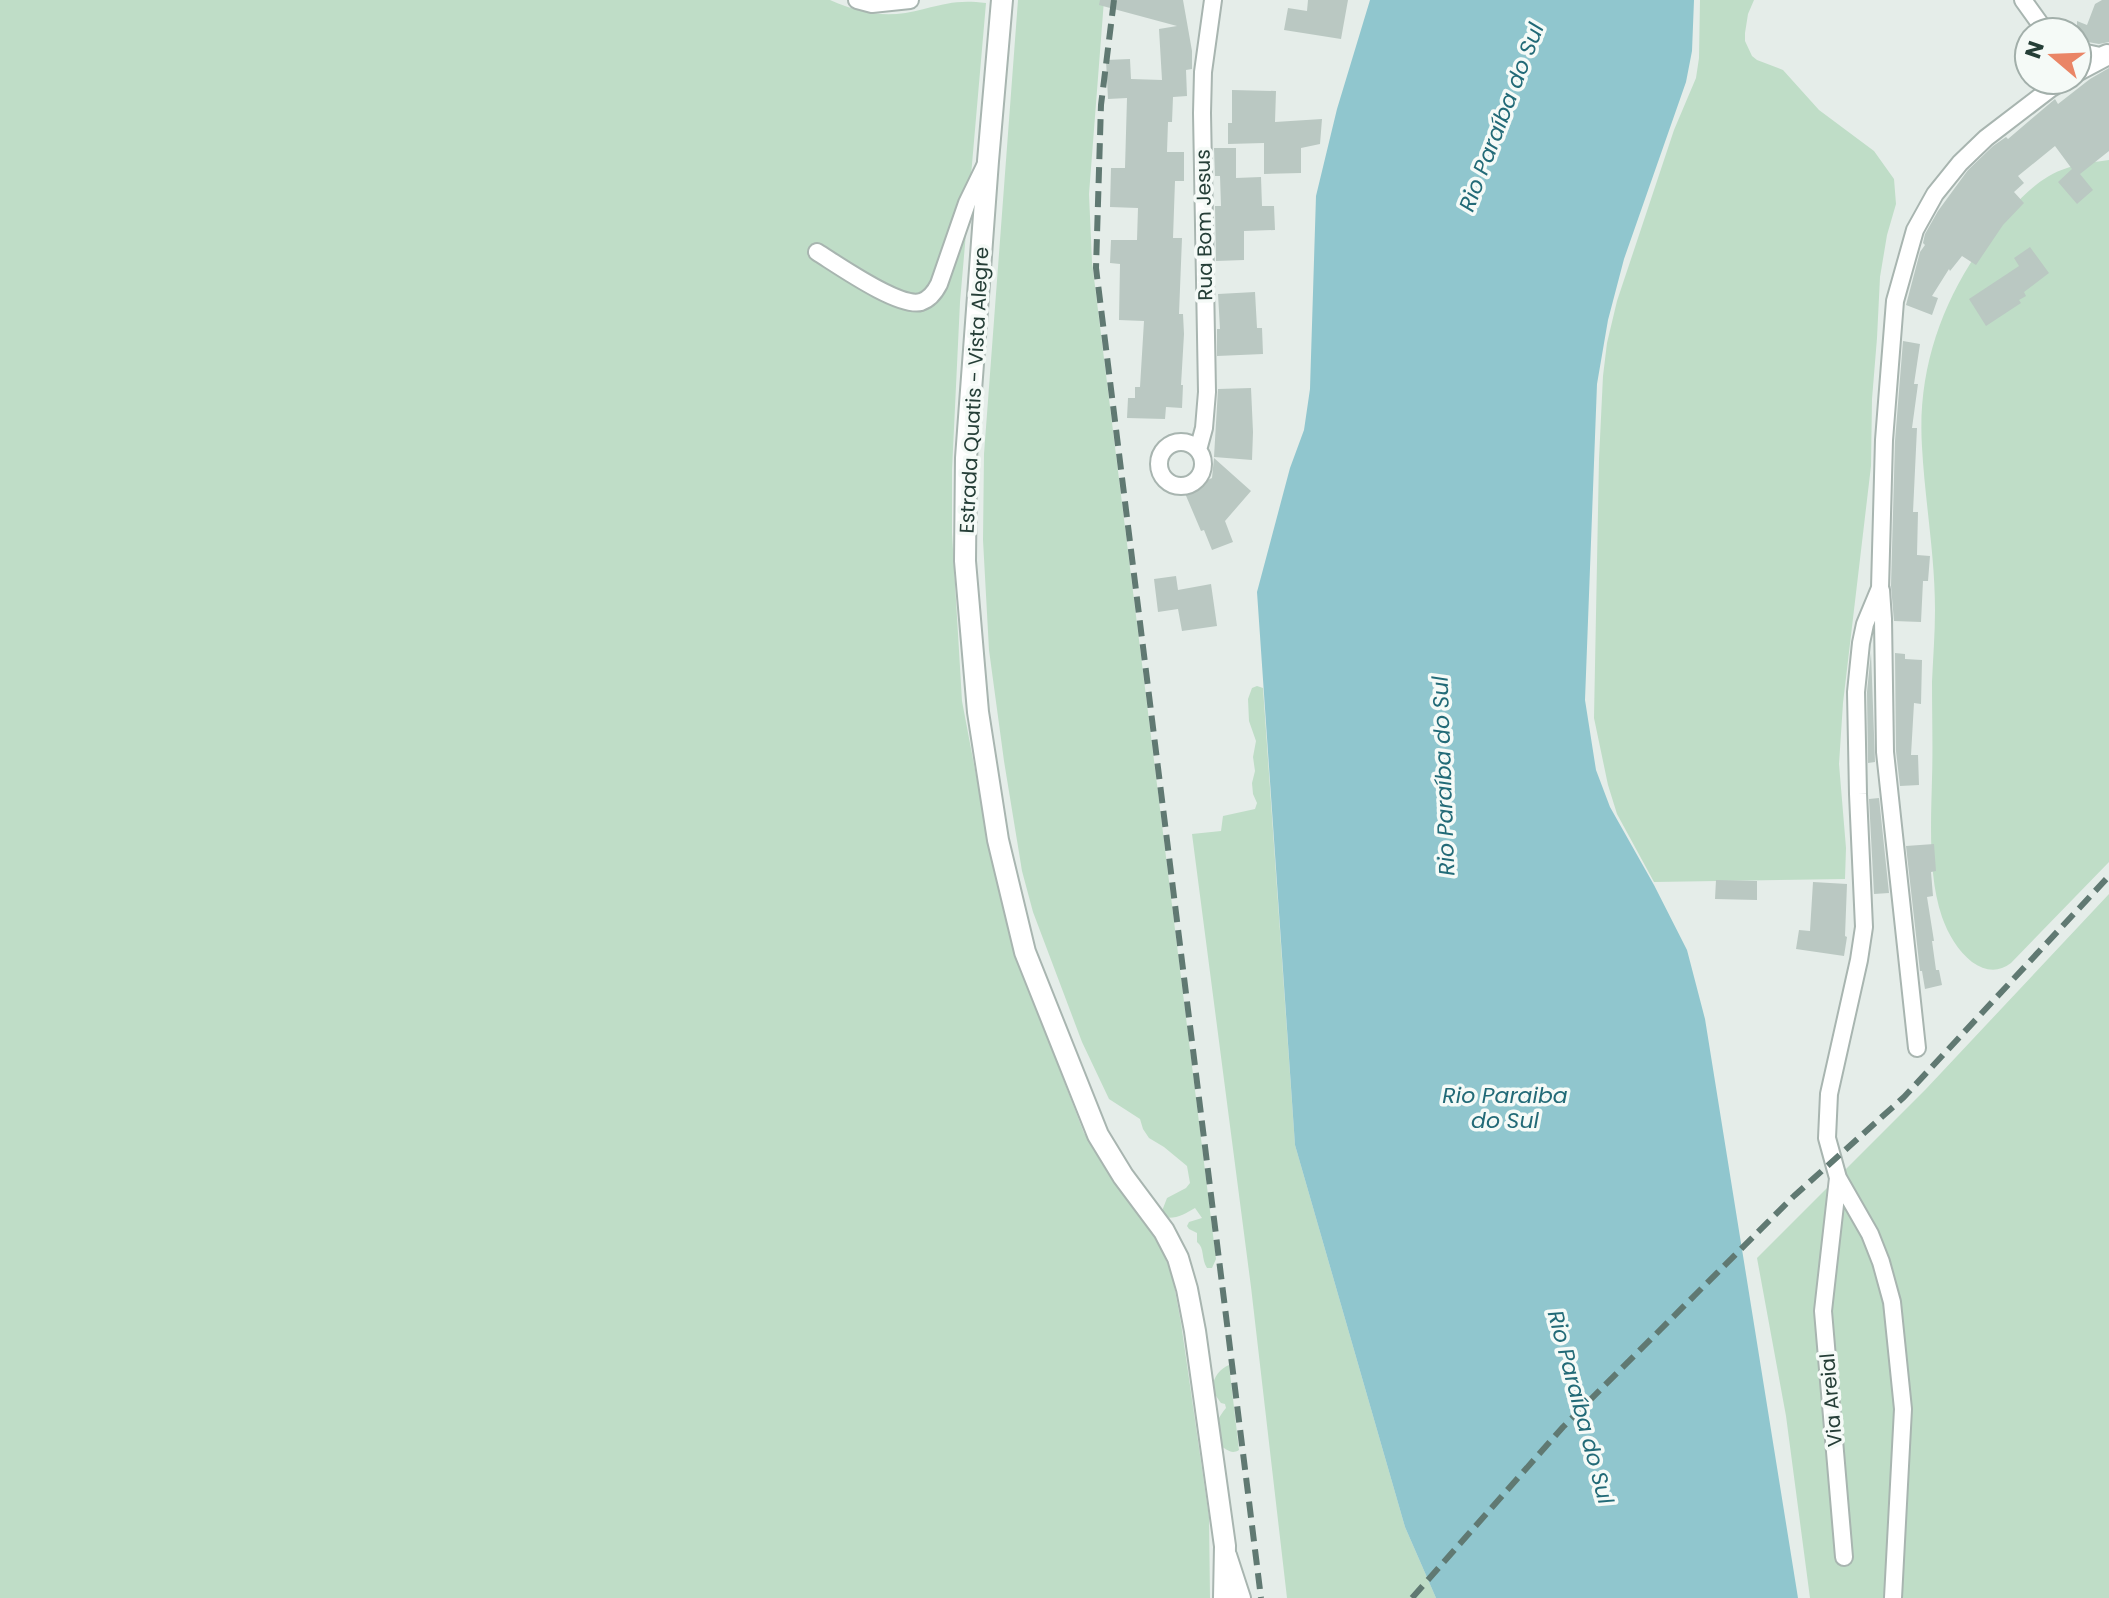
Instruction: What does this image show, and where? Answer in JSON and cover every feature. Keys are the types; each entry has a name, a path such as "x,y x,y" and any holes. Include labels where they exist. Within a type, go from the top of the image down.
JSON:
{"street":[{"path":"857,0 872,4 910,0"},
{"name":"Estrada Quatis - Vista Alegre","path":"1002,0 966,458 965,561 978,712 998,840 1025,952 1098,1135 1123,1176 1164,1231 1178,1258 1187,1289 1225,1546 1224,1598"},
{"name":"Rua Bom Jesus","path":"1198,450 1204,428 1207,392 1203,72 1213,0"},
{"path":"1917,1048 1885,752 1880,588 1882,478 1895,301 1915,230 1935,194 1986,138 2041,96"},
{"path":"817,252 898,299 918,303 926,300 939,284 967,203 988,161"},
{"path":"1880,588 1865,624 1856,692 1864,927 1829,1094 1827,1138 1838,1178 1870,1234 1892,1302 1903,1409 1893,1598"},
{"name":"Via Areial","path":"1838,1178 1823,1311 1844,1557"},
{"path":"1225,1546 1242,1598"}],"green space":[{"path":"0,0 830,0 864,12 887,14 954,3 986,3 960,302 952,470 952,533 962,701 990,849 1015,954 1084,1133 1158,1242 1172,1274 1209,1517 1210,1598 0,1598"},
{"path":"1018,0 1104,0 1089,194 1092,262 1216,1259 1212,1268 1205,1265 1197,1233 1187,1226 1189,1222 1202,1218 1195,1208 1176,1217 1163,1217 1167,1198 1190,1183 1187,1166 1149,1138 1140,1119 1109,1099 1082,1042 1033,912 1022,871 1004,761 989,650 983,540 984,454"},
{"path":"1700,0 1754,0 1745,33 1752,56 1783,70 1819,110 1874,151 1894,179 1896,204 1880,277 1871,466 1843,703 1839,764 1846,848 1845,879 1654,882 1617,814 1594,718 1599,459 1607,343 1617,301 1674,130 1696,78"},
{"path":"2109,160 2109,862 2011,963 2001,968 1987,969 1967,958 1950,936 1942,917 1932,867 1935,610 1922,447 1924,389 1937,334 1959,282 2015,204 2055,173 2072,166"},
{"path":"1252,688 1263,688 1295,1145 1405,1527 1436,1598 1287,1598 1251,1287 1192,834 1221,831 1223,816 1255,809 1257,803 1252,783 1256,741 1249,721 1248,699"},
{"path":"2109,894 2109,1598 1810,1598 1786,1416 1757,1258 1926,1089"},
{"path":"1229,1365 1239,1450 1234,1452 1220,1446 1217,1426 1226,1408 1213,1388 1216,1376"}],"water":[{"name":"Rio Paraiba do Sul","path":"1370,0 1694,0 1692,51 1686,82 1624,259 1608,320 1597,384 1585,700 1596,770 1610,807 1687,950 1705,1019 1798,1598 1436,1598 1405,1527 1295,1145 1257,592 1290,468 1304,430 1310,389 1316,196 1337,109"}],"building":[{"path":"1100,0 1183,0 1192,51 1192,69 1186,70 1187,96 1173,97 1172,122 1168,122 1167,152 1184,152 1184,181 1175,181 1173,238 1182,238 1179,314 1183,314 1184,334 1182,408 1166,407 1165,419 1127,418 1128,398 1135,398 1135,387 1140,387 1144,321 1119,320 1120,264 1110,263 1111,240 1137,240 1138,208 1110,207 1111,168 1125,168 1127,98 1108,99 1106,60 1130,59 1131,79 1162,80 1159,29 1177,26 1099,5"},
{"path":"1308,0 1348,0 1341,39 1284,30 1288,8 1307,11"},
{"path":"2109,0 2109,42 2093,43 2093,16 2090,16 2095,4"},
{"path":"2109,68 2109,151 2080,174 2093,190 2077,204 2058,182 2072,169 2055,146 2018,176 2024,183 2014,192 2024,203 2003,225 1976,265 1962,256 1949,269 1932,296 1938,298 1932,315 1906,305 1920,252 1925,245 1925,234 1968,170 1993,146 2006,137 2008,139 2055,99 2058,104 2068,96 2093,96 2093,77"},
{"path":"1232,90 1276,91 1275,122 1322,119 1320,144 1301,148 1301,173 1264,174 1264,143 1228,144 1228,123 1232,123"},
{"path":"1214,148 1236,148 1236,178 1261,177 1262,206 1274,206 1275,230 1244,231 1244,260 1216,261 1215,206 1221,206 1220,176 1215,176"},
{"path":"2030,247 2049,273 2024,292 2026,296 2019,300 2021,303 1986,326 1969,299 2019,266 2014,258"},
{"path":"1255,292 1257,328 1262,328 1263,354 1217,356 1217,329 1220,329 1218,294"},
{"path":"1903,341 1920,344 1912,428 1917,428 1913,512 1918,512 1917,555 1930,556 1928,581 1923,581 1921,622 1894,621 1891,586 1895,441"},
{"path":"1251,388 1252,460 1214,457 1218,389"},
{"path":"1214,458 1251,491 1225,521 1233,542 1212,550 1184,491 1212,478"},
{"path":"1176,576 1178,590 1211,584 1217,626 1182,631 1178,609 1158,612 1154,579"},
{"path":"1871,652 1875,762 1868,763 1867,692"},
{"path":"1895,653 1905,654 1905,659 1922,660 1921,704 1914,703 1911,755 1918,755 1919,785 1900,786 1896,751"},
{"path":"1879,798 1889,893 1874,894 1869,799"},
{"path":"1934,844 1936,871 1931,872 1933,896 1927,897 1936,970 1939,970 1942,985 1925,989 1920,971 1906,846"},
{"path":"1716,880 1757,881 1757,900 1715,899"},
{"path":"1813,882 1847,884 1844,956 1796,949 1799,930 1810,931"}],"railway":[{"path":"1114,0 1101,105 1096,268 1261,1598"},
{"path":"1412,1598 1563,1427 1794,1196 1904,1097 2109,876"}],"water label":[{"name":"Rio Paraíba do Sul","path":"1501,117"},
{"name":"Rio Paraíba do Sul","path":"1443,776"},
{"name":"Rio Paraíba do Sul","path":"1581,1407"}]}
